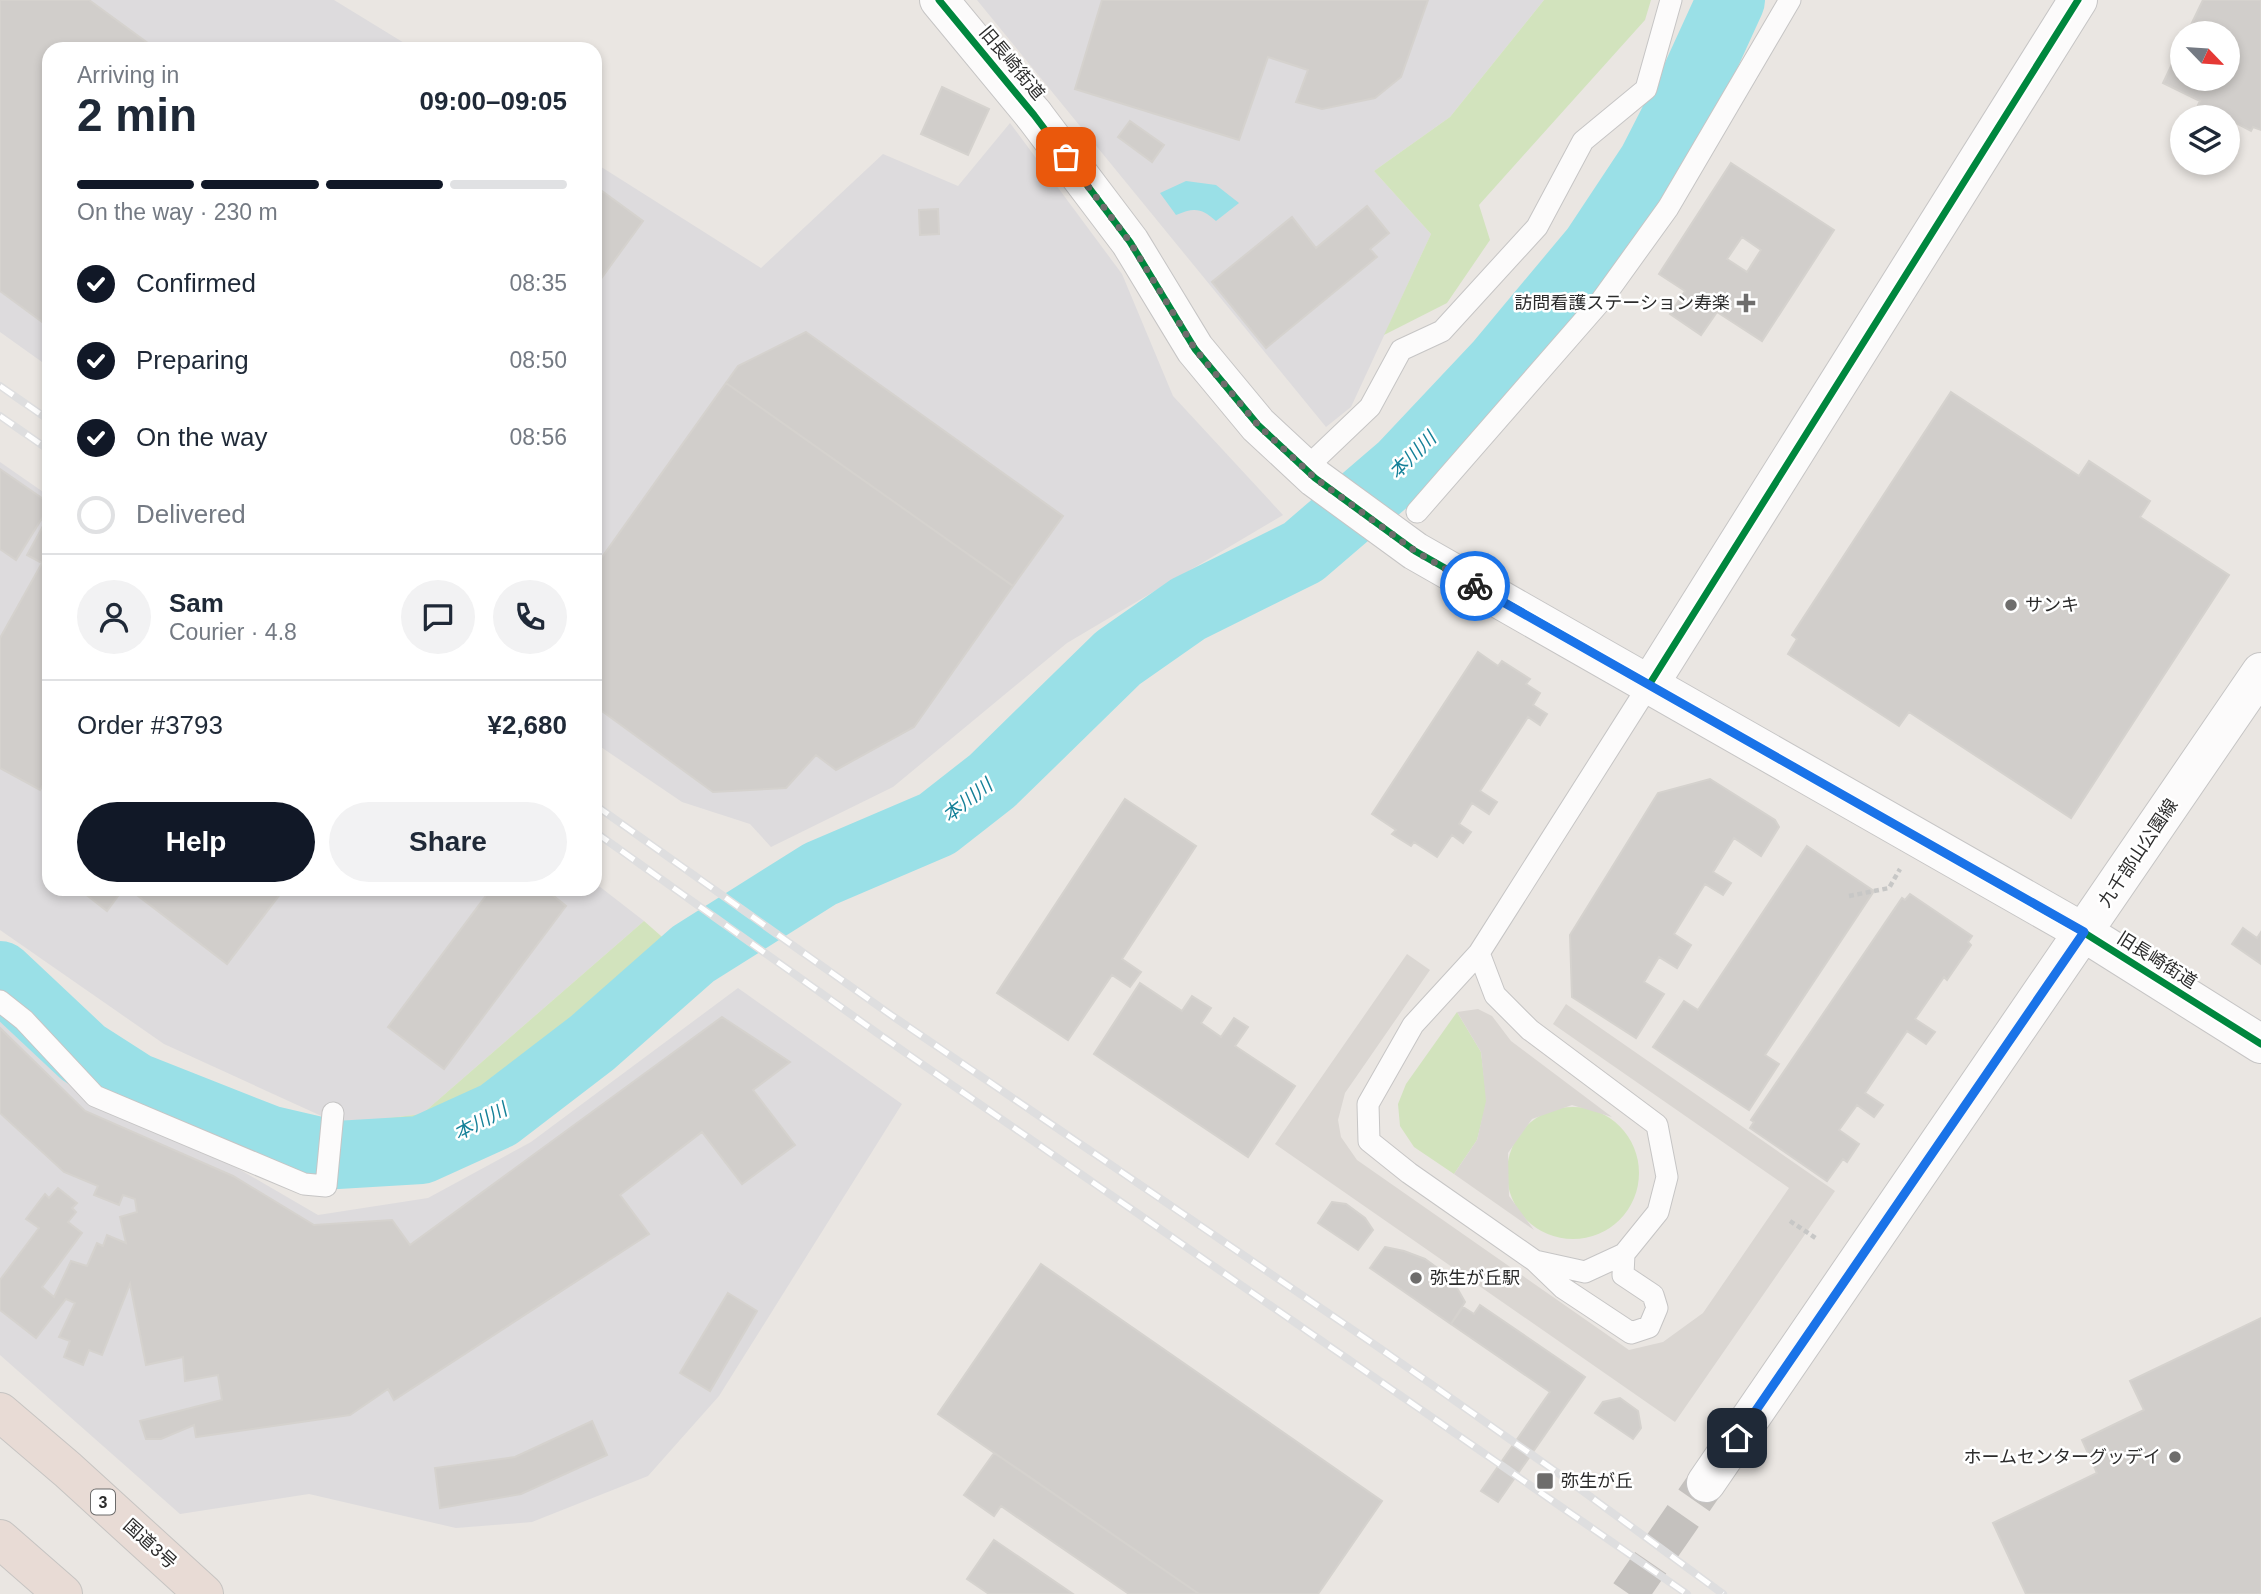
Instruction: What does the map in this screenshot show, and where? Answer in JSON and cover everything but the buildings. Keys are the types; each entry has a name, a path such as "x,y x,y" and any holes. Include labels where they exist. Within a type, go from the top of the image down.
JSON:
{"highway":[{"name":"国道3号","path":"0,1412 204,1594"},
{"path":"0,1539 63,1594"}],"street":[{"name":"旧長崎街道","path":"939,0 1034,115 1130,242 1195,349 1258,425 1310,473 1415,551 2084,932 2261,1044"},
{"path":"1649,685 2078,0"},
{"name":"九千部山公園線","path":"1706,1483 2261,672"}],"lane":[{"path":"1310,473 1370,407 1401,350 1442,331 1536,226 1583,141 1646,89 1671,0"},
{"path":"1418,512 1601,301 1668,208 1790,0"},
{"path":"1624,1254 1623,1275 1653,1295 1657,1308 1649,1327 1631,1333 1563,1288 1535,1261 1409,1173 1369,1141 1368,1104 1413,1025 1479,953 1649,685"},
{"path":"1479,953 1495,995 1530,1030 1657,1125 1667,1177 1658,1212 1624,1254 1585,1272 1535,1261"},
{"path":"0,1001 24,1020 95,1096 304,1184 326,1186 333,1113"}],"path":[{"path":"1849,896 1889,888 1902,866"},
{"path":"1790,1221 1817,1239"}],"shaded area":[{"path":"0,0 334,0 403,42 42,42 42,362 0,332"},
{"path":"977,0 1544,0 1450,117 1374,171 1431,234 1351,407 1326,427"},
{"path":"1010,123 1122,274 1173,396 1283,515 1067,643 893,787 771,847 750,824 682,802 602,748 602,167 761,268 883,154 958,186"},
{"path":"0,462 42,491 42,896 602,896 602,888 644,921 422,1114 339,1124 164,1044 0,930"},
{"path":"1407,954 1430,970 1345,1093 1338,1120 1341,1137 1357,1160 1629,1350 1663,1342 1703,1313 1789,1188 1553,1024 1566,1004 1835,1191 1675,1422 1275,1144"},
{"path":"738,988 902,1104 719,1396 648,1476 532,1522 456,1528 309,1494 180,1514 0,1355 0,1010 91,1104 237,1168 318,1215 428,1198 531,1142"},
{"path":"1478,1009 1492,1016 1511,1041 1612,1117 1572,1105 1532,1119 1508,1153 1509,1196 1534,1230 1454,1174 1477,1140 1486,1101 1481,1052 1457,1012"}],"green space":[{"path":"1544,0 1651,0 1645,20 1479,205 1490,240 1447,303 1384,335 1431,234 1374,171 1450,117"},
{"path":"644,921 669,943 435,1127 356,1137 339,1124 422,1114"},
{"path":"1457,1012 1481,1052 1487,1101 1477,1140 1454,1174 1414,1147 1400,1126 1398,1104 1406,1084"},
{"path":"1573,1107 1598,1112 1620,1126 1634,1148 1639,1173 1634,1198 1620,1220 1598,1234 1573,1239 1548,1234 1526,1220 1512,1198 1507,1173 1512,1148 1526,1126 1548,1112"}],"water":[{"path":"1186,181 1216,185 1239,203 1216,221 1198,210 1176,215 1160,193"}],"waterway":[{"name":"本川川","path":"0,975 83,1053 136,1087 268,1139 337,1155 421,1150 498,1115 592,1043 693,954 820,874 937,824 992,781 1118,658 1188,609 1303,552 1402,467 1499,364 1595,249 1652,163 1731,0"}],"tunnel":[{"path":"1629,1594 1706,1483"}],"railway":[{"path":"0,386 42,415"},
{"path":"0,416 42,445"},
{"path":"602,810 891,1015 1381,1349 1565,1478 1723,1594"},
{"path":"602,837 880,1035 1687,1594"}],"cycle path":[{"path":"939,0 1034,115 1130,242 1195,349 1258,425 1315,478 1415,551 2083,932 2261,1044"},
{"path":"1649,685 2078,0"}],"way so far":[{"path":"1066,157 1130,242 1195,349 1258,425 1315,478 1415,551 1475,586"}],"place":[{"name":"訪問看護ステーション寿楽","path":"1746,303"},
{"name":"サンキ","path":"2011,605"},
{"name":"弥生が丘駅","path":"1416,1278"},
{"name":"ホームセンターグッデイ","path":"2175,1457"},
{"name":"弥生が丘","path":"1545,1481"}],"route":[{"path":"1475,586 2084,932 1737,1438"}]}
